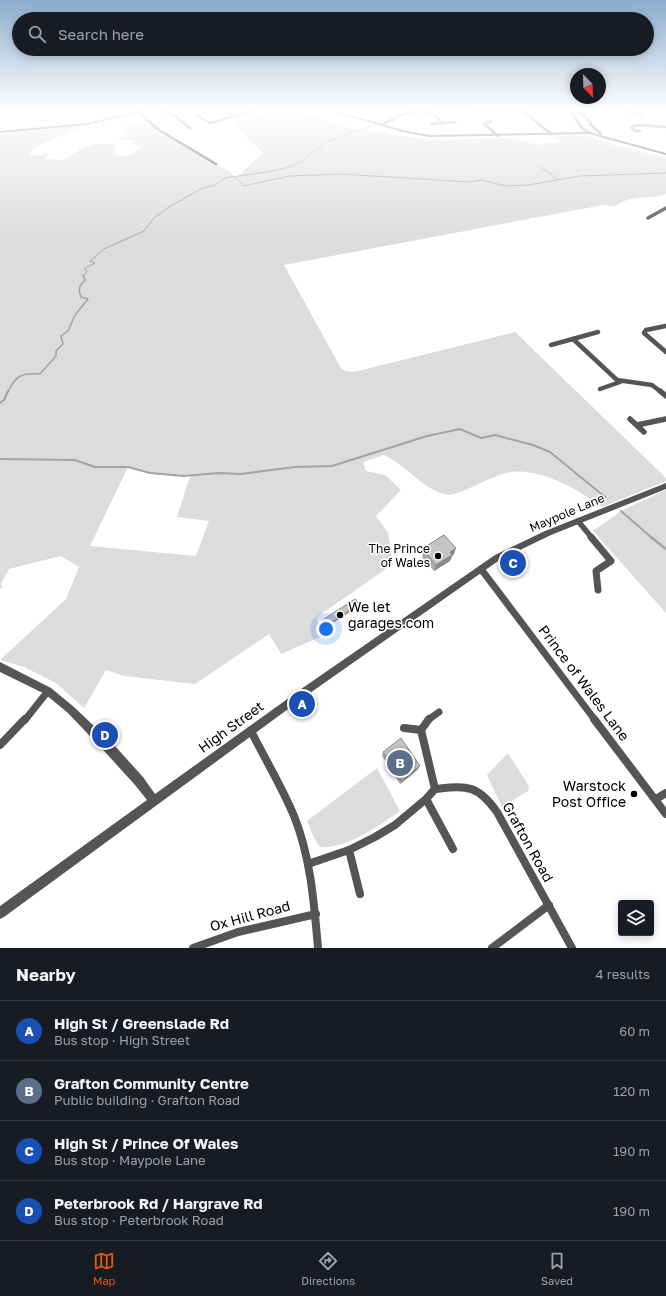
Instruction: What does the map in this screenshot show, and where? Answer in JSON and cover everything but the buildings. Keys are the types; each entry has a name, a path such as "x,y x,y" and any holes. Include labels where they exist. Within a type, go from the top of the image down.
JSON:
{"street":[{"path":"200,154 216,164"},
{"path":"648,218 666,208"},
{"path":"666,326 646,330 644,334 666,352"},
{"path":"551,345 598,332"},
{"path":"572,339 620,382"},
{"path":"600,389 620,382 652,384 666,396"},
{"path":"630,419 644,432"},
{"path":"637,425 654,419 666,419"},
{"name":"Maypole Lane","path":"481,569 512,550 666,486"},
{"path":"578,522 611,560 596,571 598,590"},
{"name":"High Street","path":"0,913 251,731 481,569"},
{"name":"Prince of Wales Lane","path":"481,569 666,814"},
{"path":"0,667 48,691 71,710 110,749 139,781 154,801"},
{"path":"0,745 18,728 48,691"},
{"path":"308,864 349,850 395,825 426,799 430,792 435,789 422,730 429,719 439,712"},
{"path":"404,728 422,730"},
{"path":"251,731 294,816 308,864 316,914 318,948"},
{"name":"Grafton Road","path":"435,789 444,787 468,788 476,790 487,798 497,812 572,948"},
{"path":"656,799 666,793"},
{"path":"426,799 453,849"},
{"path":"349,850 360,894"},
{"path":"492,948 548,905"},
{"name":"Ox Hill Road","path":"193,948 214,939 255,927 316,914"}],"shaded area":[{"path":"0,154 30,154 29,156 49,154 45,159 63,160 73,154 115,154 127,156 130,154 199,154 230,172 236,178 262,154 652,154 666,158 666,194 660,196 627,200 616,206 603,205 284,265 342,370 354,372 515,332 666,478 666,481 602,507 581,493 557,480 531,472 518,471 506,473 461,492 449,495 440,493 431,488 392,459 384,455 363,462 366,471 385,475 401,490 376,516 388,533 393,564 317,617 320,637 281,654 269,634 195,684 124,676 106,670 84,708 56,683 24,667 0,660 66,599 79,567 61,556 9,569 1,583 2,588 0,589","holes":["128,467 150,473 190,476 177,517 209,521 196,556 90,546"]},
{"path":"666,490 666,613 593,531 621,511"},
{"path":"507,754 529,786 528,791 502,807 487,775"},
{"path":"377,768 400,811 351,841 330,847 320,847 315,840 307,821"}],"waterway":[{"path":"232,177 273,171 295,165 310,154"},
{"path":"541,167 557,179"},
{"path":"235,177 244,186 289,176 342,174 470,182 481,180 506,186 528,185 580,176 666,173"},
{"path":"84,276 87,271 84,269 95,263 90,261 104,249 144,231 154,218 169,207 203,188 215,185 225,178 231,177"},
{"path":"8,392 20,376 40,374 56,356 56,351 63,344 61,336 68,331 75,315 88,299 81,297 79,290 80,286 85,280 83,275"},
{"path":"0,403 4,400 8,391"},
{"path":"0,459 75,460 95,467 128,467 150,473 184,476 218,473 241,474 295,467 332,466 427,436 460,429 481,438 495,435 533,445 550,452 605,497"},
{"path":"621,511 652,538"},
{"path":"651,537 666,549"}],"place":[{"name":"The Prince of Wales","path":"438,556"},
{"name":"High St / Prince Of Wales","path":"513,563"},
{"name":"We let garages.com","path":"340,615"},
{"name":"High St / Greenslade Rd","path":"302,704"},
{"name":"Peterbrook Rd / Hargrave Rd","path":"105,735"},
{"name":"Grafton Community Centre","path":"400,763"},
{"name":"Warstock Post Office","path":"634,794"}]}
